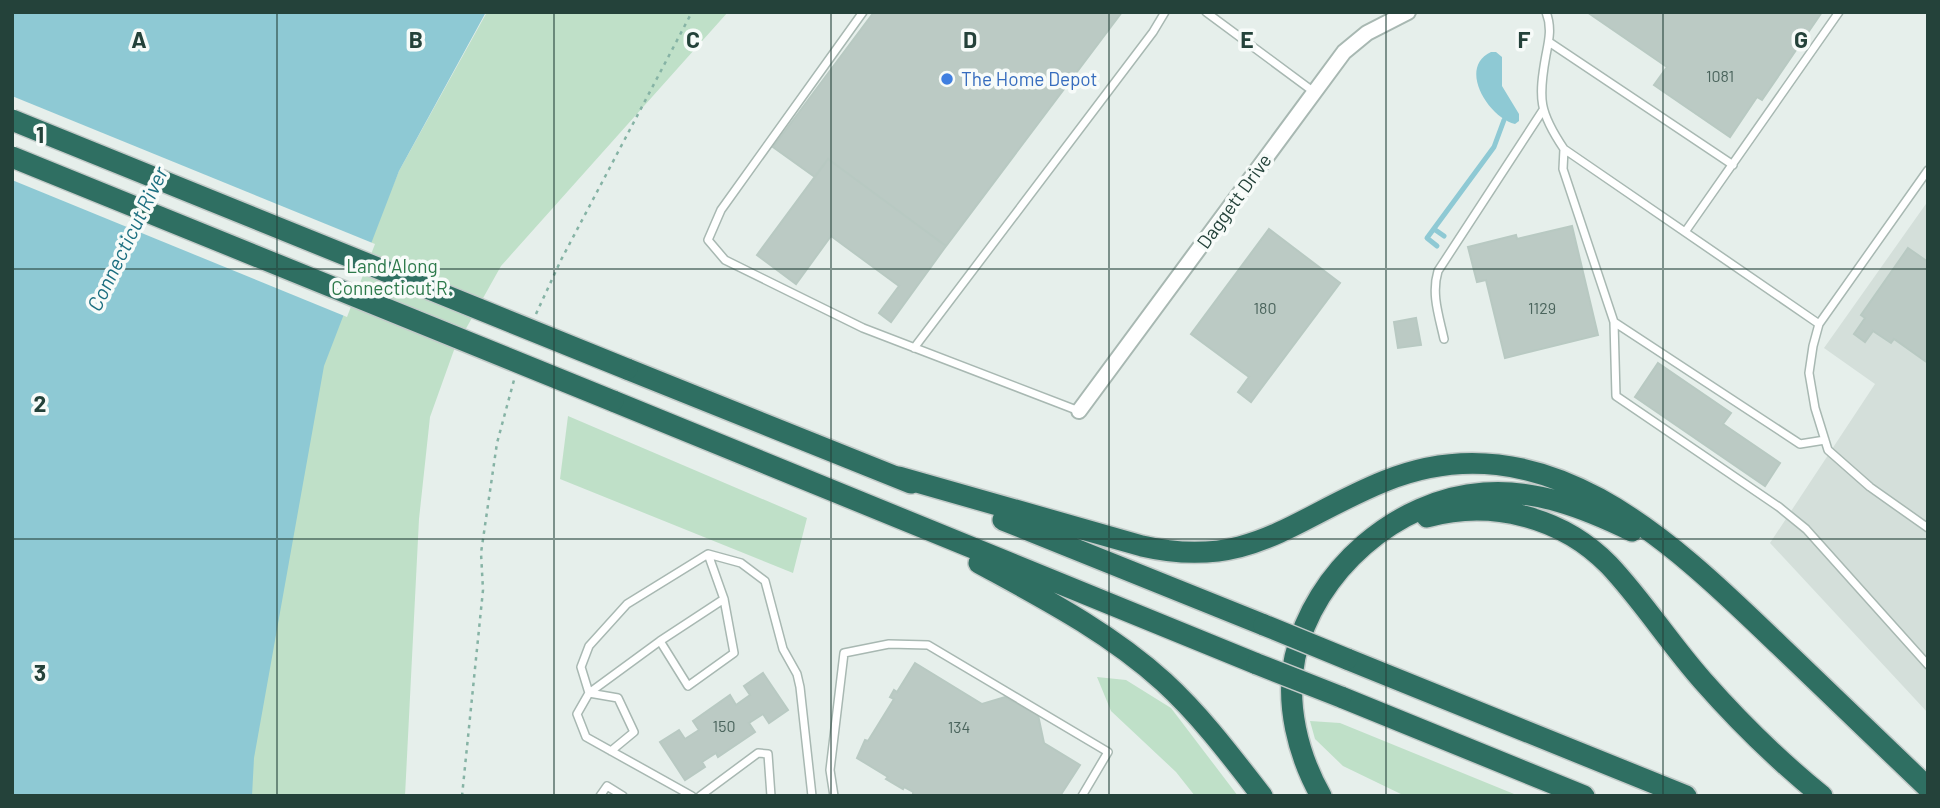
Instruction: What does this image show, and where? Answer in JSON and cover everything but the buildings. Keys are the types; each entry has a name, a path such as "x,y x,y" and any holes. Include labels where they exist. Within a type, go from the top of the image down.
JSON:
{"highway":[{"path":"12,120 1686,796"},
{"path":"12,157 1584,796"},
{"path":"899,477 1142,546 1197,554 1258,542 1370,487 1414,471 1457,463 1520,467 1574,485 1617,508 1669,545 1739,607 1928,788"},
{"path":"1322,796 1308,770 1294,717 1292,686 1295,659 1302,634 1318,600 1352,558 1388,527 1428,505 1457,496 1486,492 1527,494 1590,512 1649,540 1686,563 1739,607"},
{"path":"1352,558 1404,526 1431,516 1458,512 1487,510 1515,514 1560,530 1586,545 1609,565 1721,701 1763,744 1822,796"},
{"path":"897,518 1064,610 1119,645 1164,681 1194,712 1262,796"}],"street":[{"name":"Daggett Drive","path":"1079,411 1344,52 1358,39 1408,12"}],"lane":[{"path":"863,12 721,210 708,240 725,260 863,328 1079,411"},
{"path":"915,348 1153,32 1165,12"},
{"path":"1206,12 1314,92"},
{"path":"1546,12 1550,29 1541,94 1543,110 1547,123 1564,149 1819,324"},
{"path":"1685,232 1839,12"},
{"path":"1549,42 1733,165"},
{"path":"1444,339 1435,298 1438,271 1543,110"},
{"path":"1564,149 1563,169 1614,323 1616,396 1779,507 1806,530 1928,665"},
{"path":"1928,170 1819,324 1809,373 1815,408 1828,450 1870,487 1928,528"},
{"path":"1614,323 1800,444 1825,440"},
{"path":"660,641 688,686 734,653 724,599 708,554"},
{"path":"589,694 581,667 589,646 627,604 708,554 741,563 765,581 783,649 797,674 812,796"},
{"path":"692,796 586,737 577,714 589,694 660,641 724,599"},
{"path":"834,796 830,770 844,653 889,644 928,645 1108,752 1082,796"},
{"path":"589,694 618,698 634,732 611,751"},
{"path":"699,796 758,753 765,752 768,754 771,796"},
{"path":"600,796 607,786 623,796"}],"path":[{"path":"533,324 542,298 561,260 692,12"},
{"path":"461,796 483,590 481,553 497,443 515,376"}],"shaded area":[{"path":"1928,201 1928,713 1770,543 1875,384 1824,348"}],"green space":[{"name":"Land Along Connecticut R.","path":"487,12 728,12 501,266 454,350 430,417 419,519 405,796 230,796 249,529 399,171"},
{"path":"568,416 807,518 793,573 560,479"},
{"path":"1097,677 1126,680 1171,708 1238,796 1195,796 1176,772 1111,711"},
{"path":"1310,721 1340,723 1519,796 1405,796 1343,766 1315,739"}],"water":[{"name":"Connecticut River","path":"12,12 486,12 399,171 324,366 254,758 252,796 12,796"},
{"path":"1491,52 1502,57 1502,86 1519,114 1519,121 1515,124 1496,112 1480,92 1477,69 1481,59"}],"pier":[{"path":"12,96 375,244 347,317 12,180"}],"waterway":[{"path":"1437,246 1427,238 1494,147 1504,120"},
{"path":"1434,229 1444,236"}],"place":[{"name":"The Home Depot","path":"947,79"}]}
